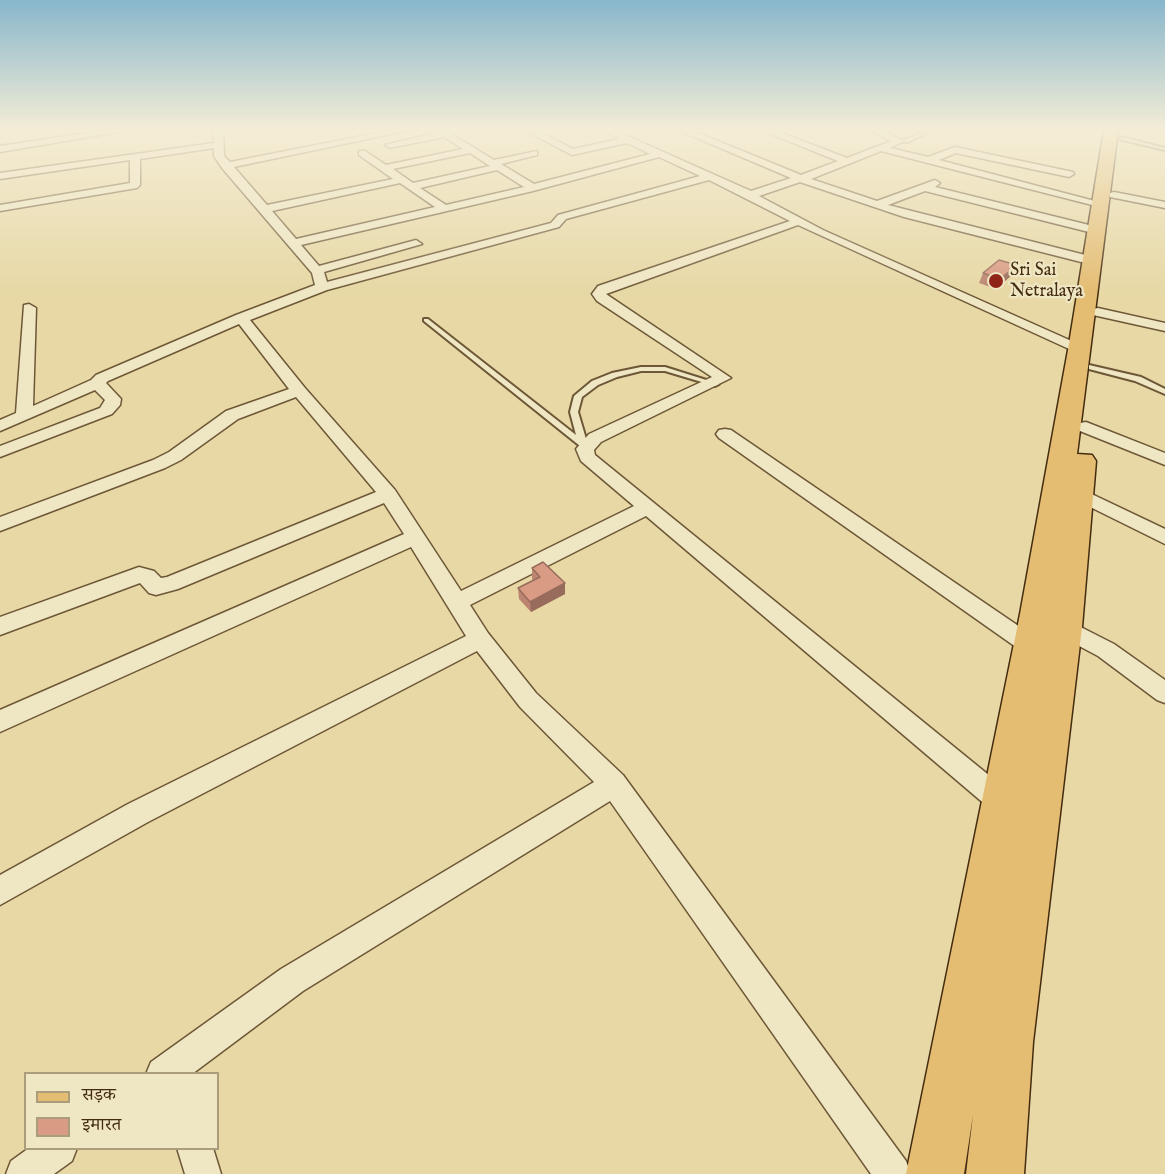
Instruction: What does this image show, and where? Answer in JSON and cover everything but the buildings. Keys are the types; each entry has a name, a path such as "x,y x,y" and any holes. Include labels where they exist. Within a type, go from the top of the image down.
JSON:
{"main road":[{"path":"995,1174 1045,629 1086,359 1101,222 1108,185"},
{"path":"935,1174 1003,803 1079,494 1086,426 1086,359 1098,312 1101,222"}],"street":[{"path":"0,208 135,185"},
{"path":"248,185 319,278"},
{"path":"266,209 396,185"},
{"path":"409,185 443,208"},
{"path":"528,185 533,188"},
{"path":"294,243 545,185"},
{"path":"319,278 555,225 562,217 681,185"},
{"path":"727,185 1086,359"},
{"path":"750,195 783,185"},
{"path":"818,185 965,231 1101,222 1165,205"},
{"path":"877,205 928,185"},
{"path":"994,185 1101,222"},
{"path":"923,187 1101,222"},
{"path":"800,221 611,285 599,294 722,375 721,381 715,384 595,438 584,446 587,457 1003,803"},
{"path":"0,426 97,383 111,373 241,318 319,278 416,244"},
{"path":"24,416 29,308"},
{"path":"1098,312 1165,327"},
{"path":"241,318 298,391 388,494 480,639 528,700 614,784 893,1174"},
{"path":"0,452 106,411 112,405 113,399 97,383"},
{"path":"0,524 159,464 175,456 232,415 298,391"},
{"path":"1086,426 1165,459"},
{"path":"725,434 1045,629 1106,650 1165,693"},
{"path":"0,626 139,575 147,576 156,587 171,584 388,494"},
{"path":"1079,494 1165,537"},
{"path":"458,602 647,508"},
{"path":"0,721 416,537"},
{"path":"0,891 138,813 480,639"},
{"path":"168,1072 292,980 614,784"},
{"path":"24,1174 58,1150"},
{"path":"195,1150 203,1174"}],"lane":[{"path":"426,320 584,446"},
{"path":"1086,359 1165,392"},
{"path":"584,446 574,412 578,396 596,383 615,375 641,369 665,369 715,384"}],"place":[{"name":"Sri Sai Netralaya","path":"996,281"}]}
